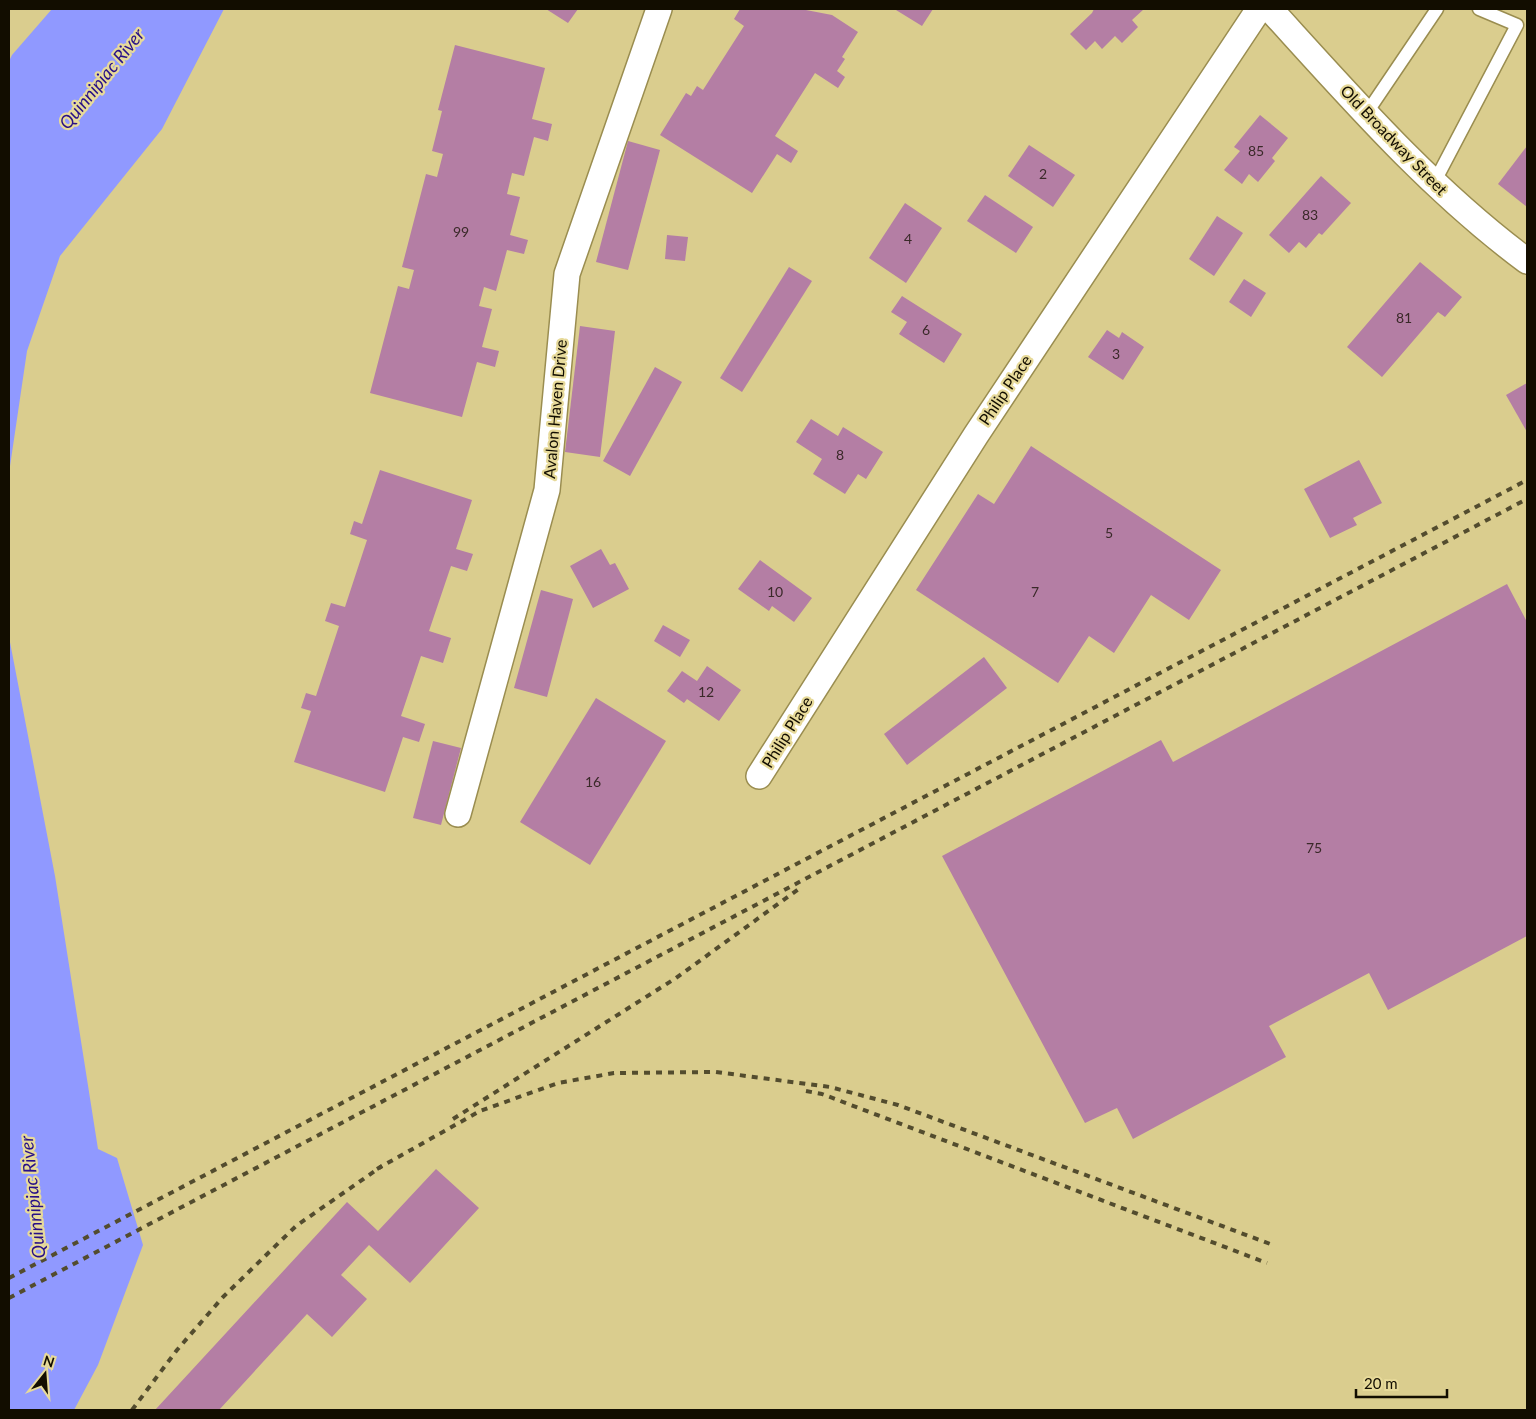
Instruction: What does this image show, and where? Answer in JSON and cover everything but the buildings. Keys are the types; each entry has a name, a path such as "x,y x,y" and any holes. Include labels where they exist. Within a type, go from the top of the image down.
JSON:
{"street":[{"name":"Avalon Haven Drive","path":"458,814 547,490 567,274 659,9"},
{"name":"Philip Place","path":"759,776 976,435 1259,9"},
{"name":"Old Broadway Street","path":"1270,9 1366,114 1434,183 1484,227 1527,261"}],"lane":[{"path":"1366,114 1437,9"},
{"path":"1434,183 1517,25 1479,9"}],"water":[{"name":"Quinnipiac River","path":"52,9 224,9 162,129 60,256 27,351 9,473 9,61 12,55"},
{"name":"Quinnipiac River","path":"9,637 55,876 98,1149 117,1158 143,1245 98,1365 74,1410 9,1410"}],"railway":[{"path":"9,1278 1527,480"},
{"path":"9,1298 1527,499"},
{"path":"453,1119 676,978 800,888"},
{"path":"377,1169 480,1111 558,1083 614,1073 716,1072 830,1087 898,1105 1273,1245"},
{"path":"806,1091 822,1094 1267,1263"},
{"path":"132,1410 177,1350 223,1297 296,1226 382,1166"}]}
